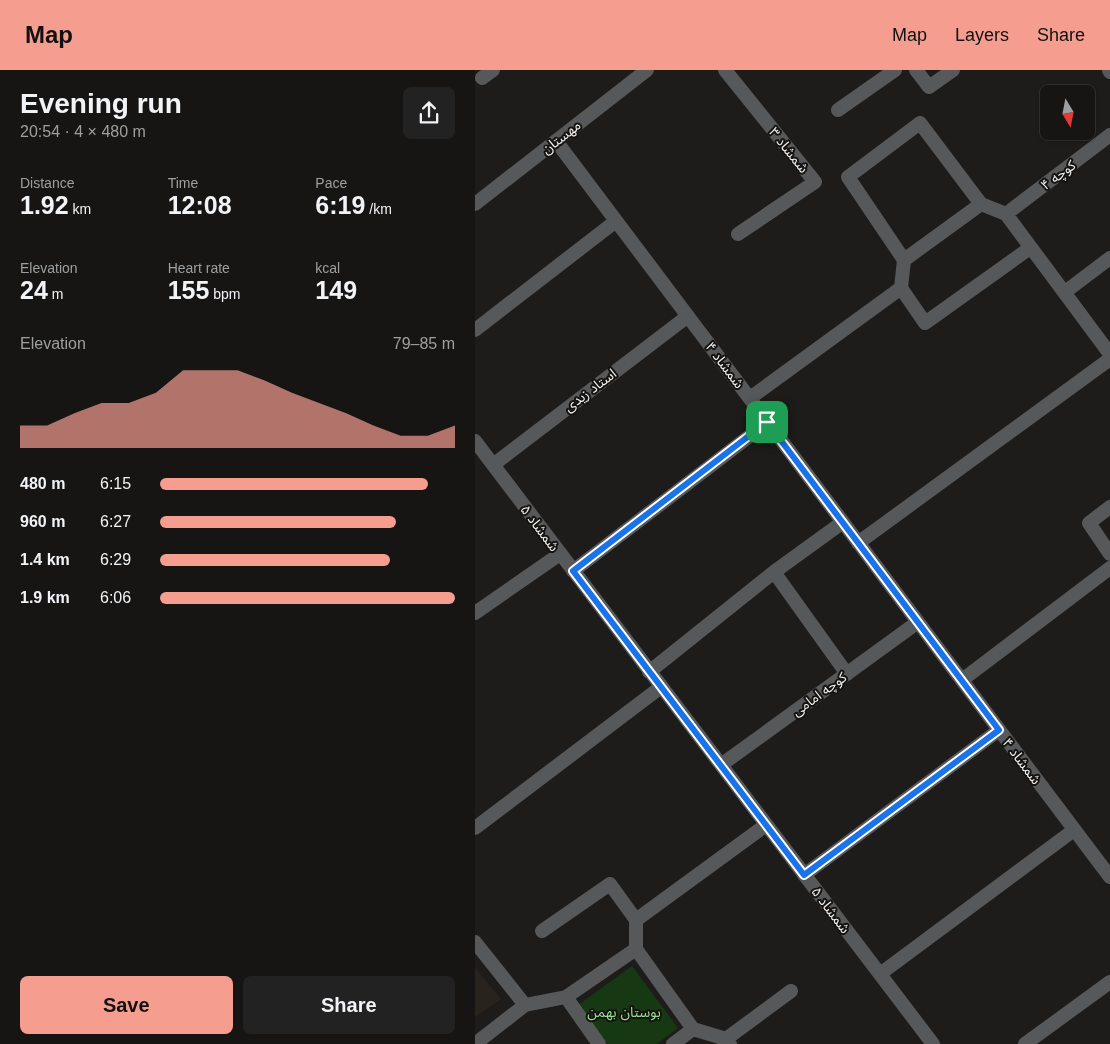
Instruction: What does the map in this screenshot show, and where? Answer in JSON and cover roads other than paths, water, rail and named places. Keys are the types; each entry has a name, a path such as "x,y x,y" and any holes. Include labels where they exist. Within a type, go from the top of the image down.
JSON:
{"street":[{"name":"مهستان","path":"475,204 647,70"},
{"name":"شمشاد ۳","path":"725,70 815,182 738,234"},
{"path":"838,110 895,70"},
{"path":"916,70 929,87 953,70"},
{"path":"1030,248 925,323 901,288 904,260 848,177 920,123 981,204 1006,214 1110,354"},
{"name":"کوچه ۴","path":"1006,214 1110,135"},
{"name":"شمشاد ۴","path":"556,141 1110,878"},
{"path":"904,260 981,204"},
{"path":"475,330 616,221"},
{"path":"1065,292 1110,258"},
{"path":"750,398 901,288"},
{"name":"استاد زیدی","path":"493,465 688,316"},
{"path":"858,543 1110,360"},
{"path":"573,571 767,422"},
{"name":"شمشاد ۵","path":"475,441 933,1044"},
{"path":"1110,507 1089,523 1110,554"},
{"path":"649,672 774,572 843,522"},
{"path":"475,614 560,554"},
{"path":"961,680 1110,568"},
{"path":"774,572 847,674"},
{"name":"کوچه امامی","path":"721,765 918,622"},
{"path":"475,828 661,687"},
{"path":"804,875 999,730"},
{"path":"637,920 766,825"},
{"path":"880,974 1074,830"},
{"path":"542,931 610,884 637,920 636,949 693,1029 728,1041 791,991"},
{"path":"475,942 525,1005"},
{"path":"475,1044 525,1005 566,997 636,949"},
{"path":"1025,1044 1110,982"},
{"path":"566,997 599,1044"},
{"path":"673,1044 693,1029"}],"park label":[{"name":"بوستان بهمن","path":"624,1012"}]}
